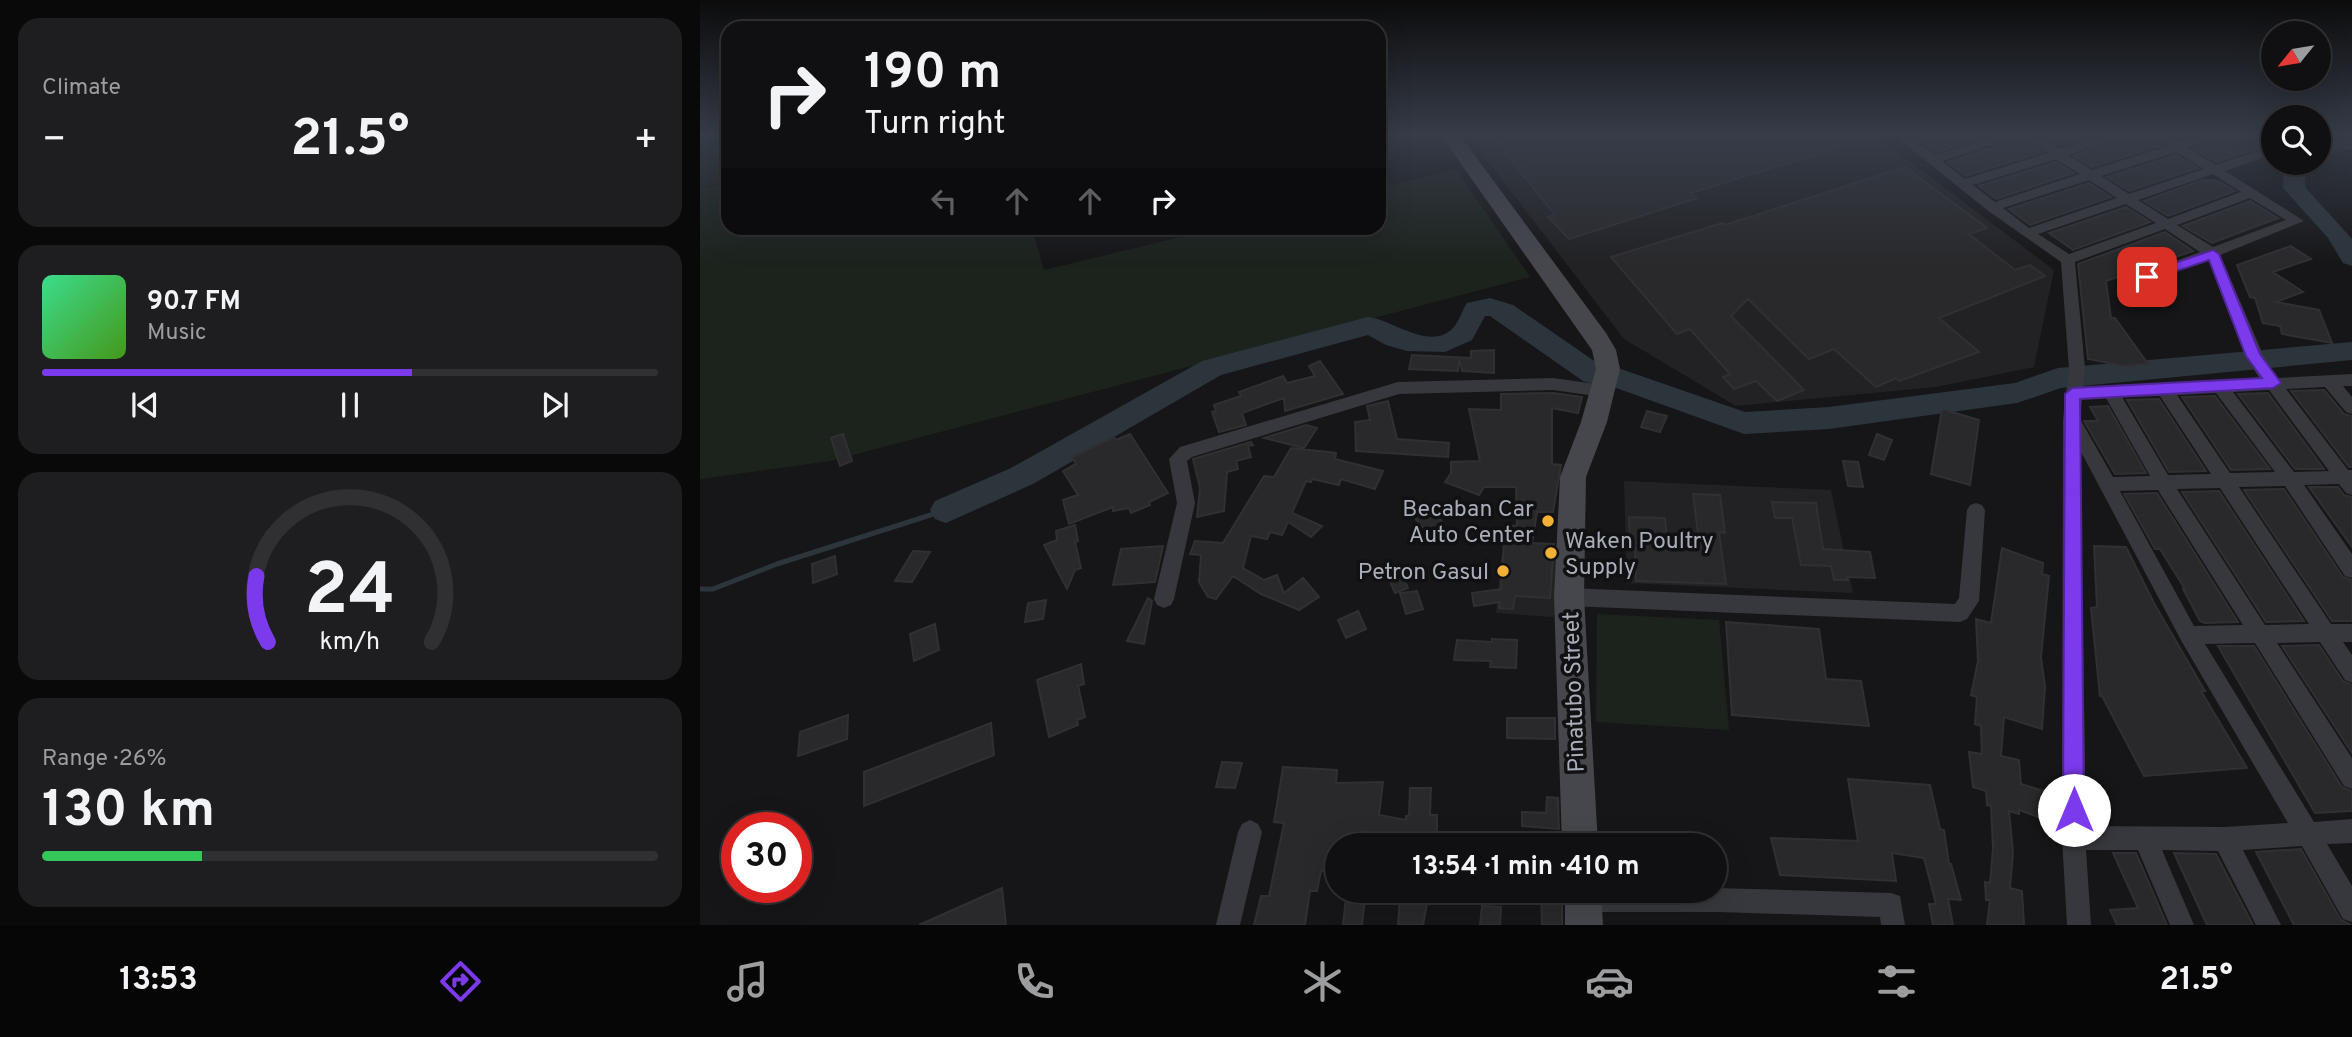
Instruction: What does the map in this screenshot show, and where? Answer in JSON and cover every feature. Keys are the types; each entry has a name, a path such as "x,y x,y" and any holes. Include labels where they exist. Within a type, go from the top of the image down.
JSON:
{"street":[{"name":"Pinatubo Street","path":"1480,177 1598,339 1607,360 1603,391 1573,477 1569,597 1579,833"},
{"path":"1954,177 2027,233 2068,260"},
{"path":"1962,184 1984,177"},
{"path":"1993,207 2083,177"},
{"path":"2093,177 2213,254 2257,362 2349,481"},
{"path":"2027,233 2196,177"},
{"path":"2125,285 2297,221 2226,177"},
{"path":"2068,260 2253,192"},
{"path":"2068,260 2075,381 2071,420 2074,838 2079,925"},
{"path":"2075,381 2110,392 2352,380"},
{"path":"2329,381 2352,408"},
{"path":"1164,598 1186,503 1178,459 1186,452 1398,388 1553,384 1603,391"},
{"path":"2220,386 2291,481 2352,570"},
{"path":"2164,388 2352,673"},
{"path":"2110,392 2164,484 2352,778"},
{"path":"2071,420 2110,484 2189,635 2309,833 2352,910"},
{"path":"2110,484 2349,481"},
{"path":"1569,597 1959,613 1969,601 1976,510"},
{"path":"2189,635 2352,633"},
{"path":"2074,838 2225,839 2352,831"},
{"path":"1228,925 1250,832"},
{"path":"2145,838 2182,925"},
{"path":"2225,839 2269,925"},
{"path":"1584,905 1719,900 1891,905 1893,925"}],"shaded area":[{"path":"700,177 721,177 721,183 700,188"},
{"path":"1423,177 1462,177 1530,277 830,461 700,479 700,189 721,184 721,235 1034,235 1044,270 1189,235 1386,235 1386,186"},
{"path":"1500,177 1930,177 2054,270 2034,367 1936,387 1736,406 1624,339"},
{"path":"1624,481 1831,490 1853,593 1627,583"},
{"path":"1501,557 1557,560 1554,617 1496,613"},
{"path":"1597,614 1719,620 1729,730 1596,722"}],"building":[{"path":"1525,177 1743,177 1691,193 1697,198 1569,239 1548,217 1555,215"},
{"path":"1873,177 1919,177 1987,228 1969,234 2015,270 2030,265 2045,276 1939,318 1979,352 1876,387 1834,349 1809,359 1748,299 1731,316 1804,390 1777,401 1756,381 1734,389 1723,377 1730,374 1690,329 1677,334 1611,257 1722,223 1725,225"},
{"path":"2007,177 2062,177 1996,199 1979,186"},
{"path":"2107,177 2170,177 2129,191"},
{"path":"2202,180 2218,181 2235,191 2168,216 2144,201"},
{"path":"2089,183 2111,197 2030,225 2009,209"},
{"path":"2250,201 2278,218 2212,243 2183,226"},
{"path":"2126,207 2150,222 2073,250 2049,233"},
{"path":"2165,232 2193,251 2106,281 2111,318 2115,318 2148,364 2124,366 2088,359 2078,264"},
{"path":"2291,246 2311,259 2273,272 2303,292 2276,302 2319,310 2332,343 2282,334 2280,326 2263,323 2255,298 2250,297 2237,265"},
{"path":"1494,350 1494,373 1462,371 1459,359 1458,371 1409,369 1412,355 1471,358 1471,351"},
{"path":"1320,361 1343,394 1285,411 1284,398 1242,413 1246,425 1219,432 1212,412 1216,411 1214,405 1241,396 1239,392 1283,376 1287,383 1315,376 1309,366"},
{"path":"2324,390 2344,414 2352,416 2352,467 2349,467 2291,391"},
{"path":"1553,393 1582,397 1578,413 1552,408 1552,464 1561,465 1553,512 1537,512 1532,543 1554,544 1550,598 1515,596 1513,609 1499,608 1500,602 1474,606 1472,593 1501,589 1505,525 1517,526 1516,487 1484,487 1479,495 1445,482 1451,473 1451,462 1480,461 1469,409 1501,410 1501,394"},
{"path":"2268,393 2324,469 2295,469 2238,394"},
{"path":"2215,396 2270,469 2231,470 2182,397"},
{"path":"2159,399 2206,471 2169,472 2127,400"},
{"path":"1388,401 1397,439 1449,443 1448,457 1356,451 1355,422 1370,420 1367,406"},
{"path":"2108,406 2146,473 2115,474 2084,421 2098,421 2090,407"},
{"path":"1942,409 1979,420 1970,485 1931,474"},
{"path":"1647,411 1667,416 1660,432 1641,427"},
{"path":"1306,425 1317,428 1304,448 1264,438"},
{"path":"843,434 852,461 840,466 831,438"},
{"path":"1130,434 1168,493 1131,513 1129,508 1113,511 1113,507 1069,524 1063,500 1078,495 1063,471 1076,464 1072,457 1114,437 1116,440"},
{"path":"1877,434 1892,440 1884,460 1869,455"},
{"path":"1251,442 1253,445 1248,446 1251,457 1236,461 1238,469 1227,472 1224,511 1197,517 1200,488 1193,459"},
{"path":"1291,448 1336,453 1335,459 1383,471 1375,489 1341,479 1339,485 1312,479 1311,482 1306,481 1292,513 1322,526 1311,537 1288,522 1282,535 1270,532 1267,539 1251,536 1243,568 1264,580 1277,575 1284,593 1303,578 1319,597 1299,610 1261,594 1233,576 1216,599 1208,597 1199,582 1201,555 1190,554 1195,541 1223,543 1264,476 1274,477"},
{"path":"1843,461 1858,462 1863,487 1848,486"},
{"path":"2309,487 2338,487 2344,495 2352,497 2352,547"},
{"path":"2284,489 2343,577 2352,580 2352,621 2332,621 2244,490"},
{"path":"2219,491 2304,621 2266,622 2182,492"},
{"path":"2157,493 2238,622 2200,621 2185,589 2160,549 2155,549 2124,494"},
{"path":"1693,494 1720,495 1725,533 1719,532 1726,584 1636,581 1635,548 1630,548 1629,517 1665,518 1667,541 1699,542"},
{"path":"1772,502 1816,503 1823,549 1870,552 1875,578 1847,577 1848,580 1834,580 1831,566 1801,565 1792,518 1775,518"},
{"path":"1429,507 1444,524 1428,534 1414,517"},
{"path":"1075,525 1078,541 1075,542 1081,568 1075,570 1067,589 1044,545 1057,540 1056,531"},
{"path":"1163,546 1155,582 1113,585 1121,549"},
{"path":"2094,546 2126,547 2155,605 2205,691 2201,691 2247,768 2144,776 2100,696 2091,608 2097,607"},
{"path":"2002,548 2043,563 2042,574 2049,576 2041,657 2045,687 2042,729 2004,717 2001,756 2019,760 2021,784 2050,793 2049,821 2019,810 2019,814 2009,811 2013,852 2010,888 2022,891 2024,925 1987,925 1990,900 1986,900 1985,882 1990,883 1993,848 1991,806 1987,805 1986,791 1973,787 1969,752 1982,754 1981,726 1975,724 1977,697 1971,695 1978,661 1976,619 1991,623"},
{"path":"913,551 930,552 912,582 895,581"},
{"path":"835,556 837,574 813,583 812,564"},
{"path":"1397,565 1408,588 1395,593 1385,570"},
{"path":"1417,591 1423,609 1406,614 1400,593"},
{"path":"1148,598 1152,601 1144,644 1127,641"},
{"path":"1046,600 1043,619 1025,622 1028,603"},
{"path":"1358,611 1366,629 1346,638 1338,620"},
{"path":"1726,622 1819,629 1826,679 1861,681 1869,726 1732,715"},
{"path":"935,624 939,650 914,661 910,634"},
{"path":"1492,639 1517,640 1516,668 1490,667 1491,661 1454,660 1457,640 1492,642"},
{"path":"2319,645 2343,681 2352,685 2352,753 2282,646"},
{"path":"2218,646 2254,646 2342,787 2352,791 2352,811 2315,813"},
{"path":"1081,664 1084,684 1078,686 1085,717 1077,720 1078,725 1049,737 1037,680"},
{"path":"848,715 847,739 798,756 800,732"},
{"path":"1507,718 1555,718 1555,739 1507,738"},
{"path":"991,723 994,755 864,806 864,772"},
{"path":"1222,762 1242,763 1235,788 1216,787"},
{"path":"1283,767 1337,770 1336,783 1383,782 1379,815 1406,820 1406,816 1409,816 1410,788 1431,788 1430,815 1437,815 1437,833 1325,833 1325,871 1321,871 1317,891 1310,891 1305,925 1254,925 1261,896 1269,896 1284,823 1274,822"},
{"path":"1848,779 1930,785 1940,829 1944,830 1949,864 1961,900 1948,899 1953,925 1933,925 1929,904 1936,904 1924,858 1892,853 1896,881 1780,875 1771,838 1858,841"},
{"path":"1547,797 1558,798 1559,829 1522,826 1522,812 1546,813"},
{"path":"2301,849 2341,920 2351,925 2294,925 2256,852"},
{"path":"2113,853 2136,853 2167,925 2117,925 2110,910 2138,908"},
{"path":"2174,853 2216,854 2253,925 2207,925"},
{"path":"1002,888 1006,925 919,925"},
{"path":"1345,903 1364,903 1362,925 1343,925"},
{"path":"1400,903 1427,903 1423,925 1398,925"},
{"path":"1541,903 1562,903 1562,925 1542,925"},
{"path":"1482,906 1501,907 1500,925 1480,925"}],"waterway":[{"path":"2294,177 2294,188 2337,234 2352,258"},
{"path":"946,510 1022,476 1212,368 1368,326 1379,327 1407,342 1445,343 1463,334 1476,309 1490,307 1504,311 1593,374"},
{"path":"1618,378 1744,423 1829,418 2017,393 2058,378 2352,351"},
{"path":"700,589 713,589 777,564 946,510"}],"place":[{"name":"Becaban Car Auto Center","path":"1548,521"},
{"name":"Waken Poultry Supply","path":"1551,553"},
{"name":"Petron Gasul","path":"1503,571"}],"route":[{"path":"2074,810 2072,394 2273,383 2253,356 2213,254 2147,277"}]}
